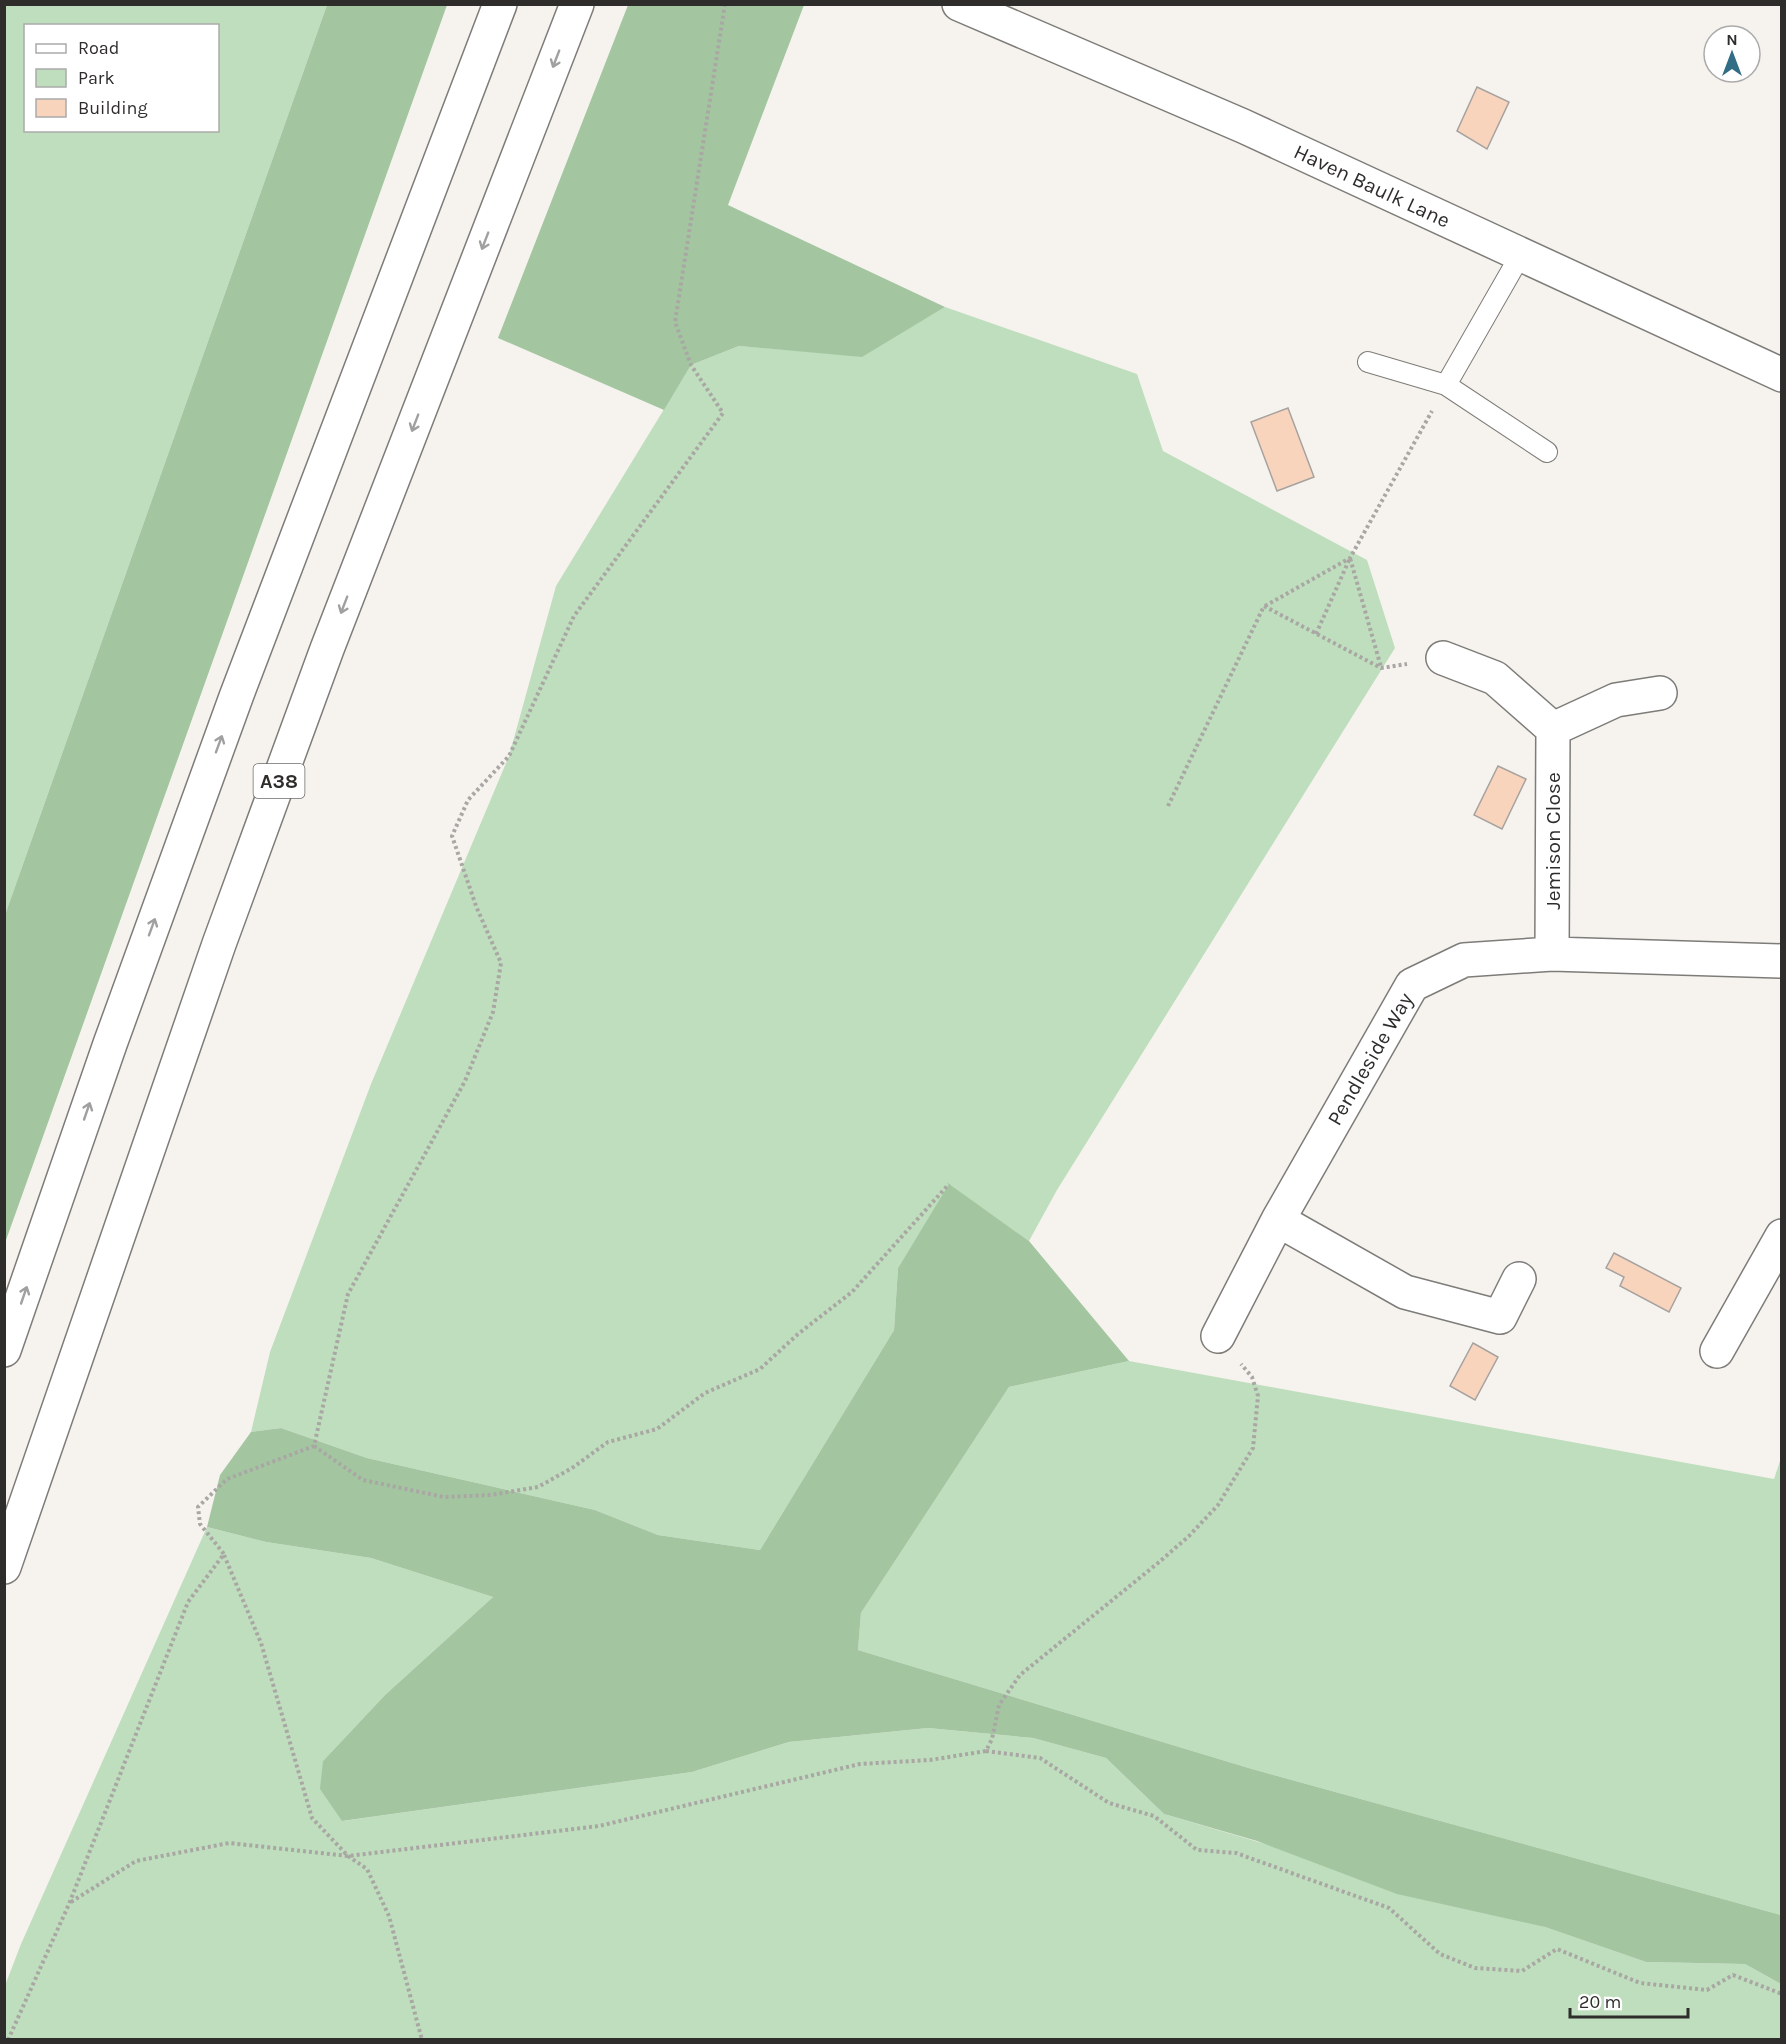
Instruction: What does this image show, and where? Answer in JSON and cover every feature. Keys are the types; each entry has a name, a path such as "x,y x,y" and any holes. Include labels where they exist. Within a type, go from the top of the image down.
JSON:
{"main road":[{"path":"4,1350 110,1044 236,697 500,4"},
{"name":"A38","path":"4,1567 219,944 319,671 577,4"},
{"name":"Haven Baulk Lane","path":"959,4 1243,126 1782,375"},
{"path":"1443,658 1495,678 1553,729 1616,700 1660,693"},
{"name":"Jemison Close","path":"1552,954 1553,729"},
{"name":"Pendleside Way","path":"1218,1336 1278,1220 1412,985 1464,960 1552,954 1782,961"},
{"path":"1278,1220 1405,1292 1500,1317 1519,1279"},
{"path":"1717,1351 1782,1236"}],"lane":[{"path":"1446,385 1521,254"},
{"path":"1368,362 1446,385 1547,452"}],"path":[{"path":"314,1446 348,1294 465,1081 492,1012 501,963 476,906 452,836 468,800 508,756 574,616 723,413 692,365 675,322 725,4"},
{"path":"1316,634 1350,558 1446,385"},
{"path":"1168,806 1264,606 1350,558"},
{"path":"1350,558 1381,668"},
{"path":"1264,606 1381,668 1443,658"},
{"path":"314,1446 363,1480 444,1497 491,1495 538,1487 572,1468 608,1442 657,1429 705,1393 760,1369 798,1334 852,1292 898,1243 924,1209 949,1184"},
{"path":"986,1751 994,1730 999,1705 1020,1675 1094,1617 1189,1536 1218,1504 1253,1448 1258,1396 1252,1377 1218,1336"},
{"path":"314,1446 227,1479 198,1507 200,1524 224,1554 261,1642 312,1818 348,1856 367,1869 389,1916 422,2040"},
{"path":"8,2040 69,1904 188,1602 224,1554"},
{"path":"69,1904 136,1861 229,1843 348,1856 599,1826 860,1764 930,1760 986,1751 1040,1758 1109,1803 1154,1816 1197,1850 1236,1853 1389,1908 1440,1954 1475,1968 1522,1971 1557,1949 1640,1983 1707,1990 1733,1975 1782,1994"}],"green space":[{"path":"5,5 327,5 5,915"},
{"path":"327,5 447,5 5,1243 5,915"},
{"path":"628,5 804,5 728,205 945,307 862,357 739,346 691,365 664,410 498,338"},
{"path":"945,307 1137,374 1163,451 1367,560 1395,648 1057,1190 1029,1241 949,1185 898,1268 894,1330 760,1550 658,1535 595,1510 367,1458 281,1428 251,1432 270,1352 371,1084 509,756 556,586 691,365 739,346 862,356"},
{"path":"949,1184 1029,1241 1129,1361 1009,1387 861,1613 858,1650 1252,1769 1781,1915 1781,1984 1745,1964 1646,1962 1545,1927 1397,1894 1257,1841 1164,1814 1106,1758 1033,1738 928,1728 789,1742 692,1772 342,1821 320,1789 323,1761 385,1695 493,1597 371,1558 266,1542 207,1527 220,1475 251,1432 281,1428 367,1458 595,1510 658,1535 760,1550 894,1330 898,1268"},
{"path":"1129,1361 1774,1479 1781,1458 1781,1915 1252,1769 858,1650 861,1613 1009,1387"},
{"path":"207,1527 266,1542 371,1558 493,1597 385,1695 323,1761 343,1821 692,1772 789,1742 928,1728 1033,1738 1106,1758 1164,1814 1545,1927 1646,1962 1745,1964 1781,1984 1782,2039 5,2040 4,1988 21,1944"}],"building":[{"path":"1477,87 1509,102 1487,149 1457,131"},
{"path":"1288,408 1314,477 1277,491 1251,422"},
{"path":"1498,766 1526,779 1502,829 1474,815"},
{"path":"1614,1253 1681,1288 1669,1312 1620,1286 1624,1277 1606,1268"},
{"path":"1473,1343 1498,1357 1475,1400 1450,1386"}]}
